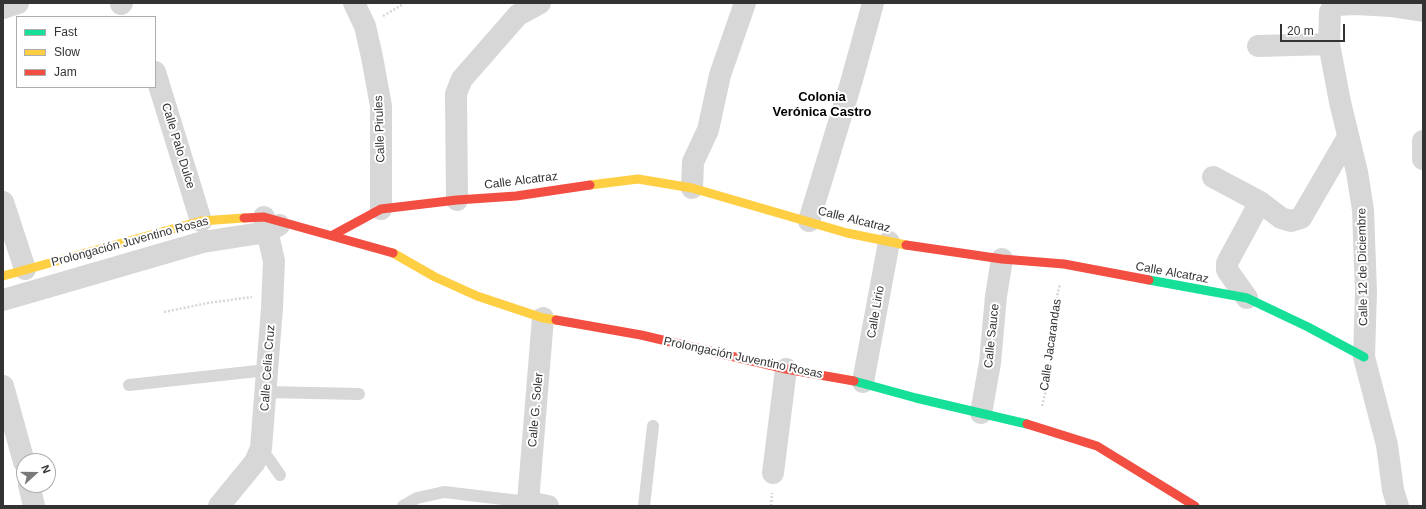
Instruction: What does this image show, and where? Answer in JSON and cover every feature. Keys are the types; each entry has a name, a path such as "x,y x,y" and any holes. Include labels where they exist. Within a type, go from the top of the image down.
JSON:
{"street":[{"path":"3,8 18,3"},
{"name":"Calle Pirules","path":"354,3 365,26 381,106 381,209"},
{"path":"458,200 456,94 462,79 512,9 540,3"},
{"path":"692,188 693,162 708,130 720,75 745,3"},
{"path":"809,221 851,83 873,3"},
{"name":"Calle 12 de Diciembre","path":"1398,506 1393,490 1387,444 1364,357 1366,292 1363,210 1329,44 1330,12 1334,5 1356,4 1391,6 1423,11"},
{"path":"1258,46 1329,44"},
{"name":"Calle Palo Dulce","path":"156,75 201,221"},
{"path":"1213,177 1260,202 1281,218 1291,221 1300,218 1348,137"},
{"path":"1423,141 1423,159"},
{"name":"Calle Alcatraz","path":"333,235 381,209 458,200 516,196 572,186 638,179 692,188 847,233 889,242 1002,259 1064,264 1247,298 1364,357"},
{"path":"3,202 25,269"},
{"path":"1247,298 1227,270 1227,263 1260,202"},
{"name":"Prolongación Juventino Rosas","path":"3,276 201,221 272,224 333,235 393,253 435,277 478,296 543,318 640,335 786,369 864,382 916,398 1037,426 1097,446 1195,506"},
{"name":"Prolongación Juventino Rosas","path":"3,300 202,242 272,224"},
{"name":"Calle Celia Cruz","path":"218,506 255,462 261,448 273,294 274,261 272,224"},
{"name":"Calle Lirio","path":"864,382 889,242"},
{"name":"Calle Sauce","path":"981,412 990,363 996,296 1002,259"},
{"name":"Calle G. Soler","path":"538,504 543,318"},
{"path":"773,473 786,369"},
{"path":"3,386 22,453"},
{"path":"31,493 34,506"}],"lane":[{"path":"129,386 268,370"},
{"path":"266,392 359,394"},
{"path":"644,506 653,426"},
{"path":"261,448 280,475"},
{"path":"403,506 417,498 444,492 538,504"}],"path":[{"name":"Calle Jacarandas","path":"1037,426 1047,387 1057,296 1064,264"},
{"path":"164,312 208,303 273,294"}],"traffic: fast":[{"path":"1149,280 1247,298 1308,327 1364,357"},
{"path":"854,381 916,398 1027,424"}],"traffic: slow":[{"path":"590,185 638,179 692,188 847,233 906,245"},
{"path":"3,276 201,221 244,218"},
{"path":"393,253 435,277 477,296 543,318 556,320"}],"traffic: jam":[{"path":"333,235 381,209 457,200 516,196 590,185"},
{"path":"244,218 264,217 393,253"},
{"path":"906,245 1002,259 1064,264 1149,280"},
{"path":"556,320 641,335 786,369 854,381"},
{"path":"1027,424 1097,446 1195,506"}],"district":[{"name":"Colonia Verónica Castro","path":"822,104"}]}
